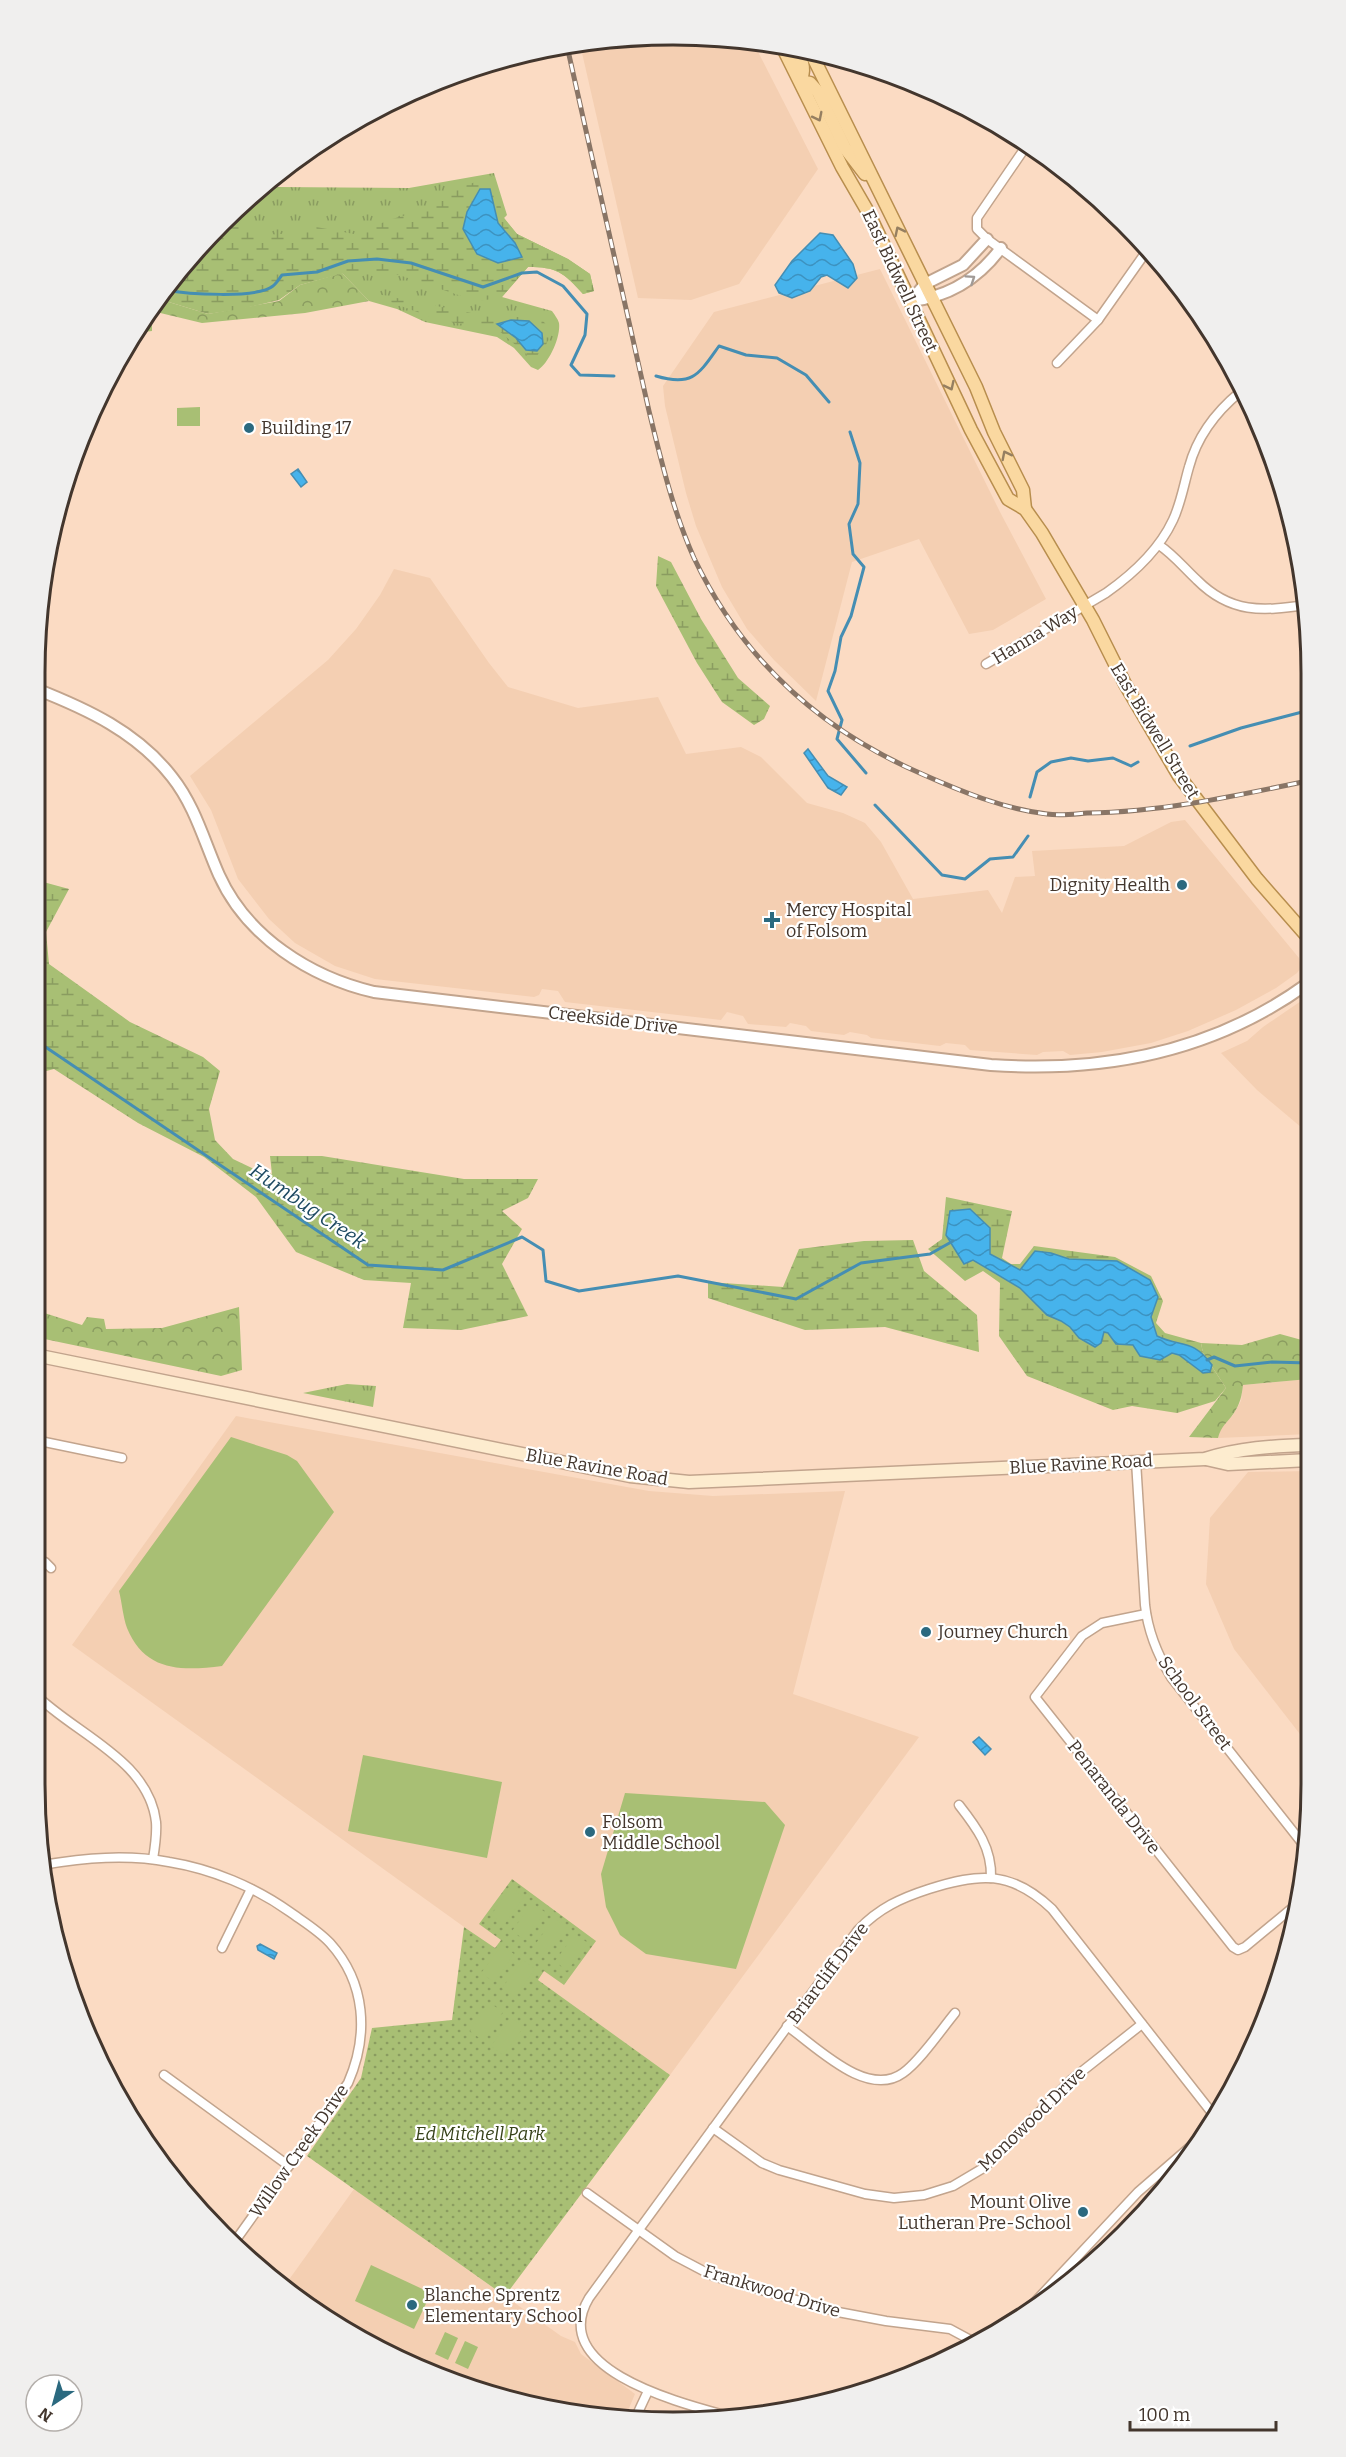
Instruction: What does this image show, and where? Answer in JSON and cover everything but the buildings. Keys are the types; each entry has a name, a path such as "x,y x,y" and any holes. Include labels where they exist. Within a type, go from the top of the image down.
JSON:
{"main road":[{"name":"East Bidwell Street","path":"787,55 842,167 868,212 920,325 998,481 1008,499 1025,509"},
{"path":"801,58 804,73 800,81 810,83 818,92 845,148 884,199"},
{"name":"East Bidwell Street","path":"815,61 884,199 1023,490 1025,509 1084,606 1179,776 1257,879 1301,929"},
{"name":"Blue Ravine Road","path":"45,1357 651,1479 721,1482 1136,1461 1205,1459 1228,1464 1301,1460"},
{"name":"Blue Ravine Road","path":"1205,1459 1228,1451 1265,1446 1301,1446"},
{"path":"1255,1463 1259,1456 1293,1454 1301,1450"}],"street":[{"path":"1023,151 977,218 977,229 987,239 1098,320"},
{"path":"910,301 925,284 963,265 987,239"},
{"path":"910,301 932,299 960,286 979,274 1000,248"},
{"path":"1058,363 1098,320 1143,257"},
{"name":"Hanna Way","path":"986,664 1120,583 1159,545 1174,518 1189,466 1199,443 1216,416 1236,396"},
{"path":"1159,545 1178,559 1204,587 1227,602 1268,610 1297,606"},
{"name":"Creekside Drive","path":"45,692 89,711 118,727 157,759 173,777 196,816 220,877 231,896 266,937 309,968 338,981 374,992 991,1065 1060,1068 1136,1058 1229,1031 1274,1007 1301,988"},
{"path":"45,1442 122,1458"},
{"name":"School Street","path":"1136,1461 1146,1614 1157,1651 1171,1677 1299,1839"},
{"path":"45,1562 51,1568"},
{"name":"Penaranda Drive","path":"1146,1614 1102,1623 1082,1636 1035,1697 1233,1947 1238,1950 1245,1947 1288,1911"},
{"path":"45,1704 120,1760 140,1781 149,1797 154,1814 156,1833 153,1859"},
{"path":"959,1805 983,1839 989,1854 991,1878"},
{"name":"Willow Creek Drive","path":"50,1864 110,1857 153,1859 211,1872 251,1888 279,1904 329,1941 352,1976 361,2009 361,2043 358,2059 348,2083 238,2237"},
{"name":"Briarcliff Drive","path":"713,2411 648,2391 594,2355 586,2344 581,2324 583,2310 589,2298 858,1930 880,1909 901,1898 959,1879 991,1878 1019,1885 1031,1892 1052,1909 1210,2110"},
{"path":"222,1948 251,1888"},
{"path":"787,2026 858,2076 878,2081 898,2076 909,2068 955,2013"},
{"name":"Monowood Drive","path":"713,2128 754,2158 779,2170 865,2194 894,2198 924,2195 953,2186 985,2167 1071,2080 1142,2024"},
{"path":"164,2075 289,2166"},
{"path":"1048,2287 1138,2192 1176,2159"},
{"name":"Frankwood Drive","path":"587,2193 675,2256 729,2282 862,2318 941,2326 968,2338"},
{"path":"639,2411 648,2391"}],"shaded area":[{"path":"673,45 757,50 818,169 739,284 691,300 638,298 582,52 632,46"},
{"path":"880,269 1000,512 1046,599 993,630 969,634 919,539 852,562 816,701 774,660 747,629 722,587 696,526 686,493 665,406 663,386 714,312"},
{"path":"394,569 430,578 508,687 578,708 658,697 686,754 741,747 761,757 807,803 843,813 865,823 881,842 913,899 988,890 1002,913 1015,877 1035,876 1032,851 1124,846 1171,822 1185,820 1299,958 1301,968 1276,988 1236,1010 1188,1031 1151,1043 1102,1052 1070,1055 1063,1051 1043,1052 1037,1055 970,1050 965,1045 946,1043 940,1046 871,1038 850,1032 844,1035 811,1031 806,1026 790,1023 786,1027 748,1024 743,1016 727,1012 721,1020 565,1002 558,991 542,989 539,995 534,997 375,979 335,966 295,943 269,919 238,879 211,810 190,776 328,660 356,629 380,595"},
{"path":"1301,1001 1301,1127 1257,1090 1221,1053 1247,1041"},
{"path":"1301,1380 1301,1434 1218,1438 1221,1427 1233,1415 1241,1401 1243,1385"},
{"name":"Folsom Middle School","path":"236,1416 649,1491 713,1496 845,1491 793,1694 919,1737 670,2075 72,1645"},
{"path":"1301,1471 1301,1735 1234,1649 1206,1584 1210,1518 1248,1472"},
{"name":"Blanche Sprentz Elementary School","path":"354,2189 561,2336 575,2342 581,2354 635,2394 628,2411 550,2400 471,2379 395,2347 359,2328 289,2280"}],"green space":[{"path":"494,173 507,215 504,218 517,234 568,259 590,274 594,291 583,294 559,272 546,268 528,267 502,297 552,311 558,320 559,329 556,342 550,356 538,370 531,367 514,348 497,337 425,322 397,309 369,301 342,273 170,297 229,229 276,187 409,188"},
{"path":"492,176 504,218 517,234 568,259 590,274 594,291 583,294 559,272 546,268 528,267 501,298 476,301 399,275 352,271 300,285 279,300 241,309 208,314 167,302 201,259 240,219 259,235 281,234 311,226 354,234 392,219 421,211 453,190"},
{"path":"342,273 369,301 305,313 202,323 159,313 167,302 208,314 279,301 300,285"},
{"path":"377,294 491,317 523,317 543,321 552,331 545,347 533,360 498,330 439,320 371,295"},
{"path":"152,323 152,331 146,332"},
{"path":"200,407 200,426 177,426 177,408"},
{"path":"658,556 671,562 701,619 738,678 770,706 764,719 754,725 722,702 697,663 656,586"},
{"path":"45,882 69,889 46,932 49,964 130,1022 203,1057 220,1071 209,1109 215,1140 233,1159 272,1174 270,1156 322,1156 464,1179 538,1179 528,1198 502,1211 522,1229 502,1264 528,1316 461,1330 403,1328 411,1283 364,1280 296,1252 256,1197 204,1157 138,1123 54,1069 45,1071"},
{"path":"946,1197 1012,1211 1002,1258 1011,1264 1020,1264 1034,1246 1115,1257 1151,1276 1163,1301 1156,1323 1165,1333 1201,1343 1203,1353 1226,1388 1215,1401 1177,1413 1132,1406 1113,1410 1027,1376 999,1336 1000,1283 983,1271 965,1281 928,1249 942,1239"},
{"path":"913,1240 924,1271 977,1315 979,1352 885,1327 805,1330 708,1298 708,1282 783,1287 799,1249 864,1241"},
{"path":"239,1307 242,1370 221,1376 45,1339 45,1313 82,1325 87,1317 104,1319 106,1329 162,1328"},
{"path":"1280,1334 1301,1340 1301,1380 1243,1385 1238,1406 1218,1438 1189,1437 1226,1388 1203,1353 1201,1343 1242,1345"},
{"path":"347,1384 376,1386 373,1407 303,1393"},
{"path":"231,1437 287,1455 297,1461 334,1512 222,1666 179,1668 166,1665 154,1661 135,1642 127,1628 119,1591"},
{"path":"363,1755 502,1782 487,1858 348,1831"},
{"path":"625,1793 765,1802 785,1825 736,1969 646,1954 620,1935 606,1907 601,1874"},
{"name":"Ed Mitchell Park","path":"512,1879 596,1941 564,1985 544,1971 538,1980 670,2075 505,2296 307,2156 361,2078 372,2028 452,2020 464,1927 495,1948 501,1940 479,1924"},
{"path":"511,1887 524,1897 504,1925 491,1915"},
{"path":"532,1903 545,1912 525,1940 512,1931"},
{"path":"554,1918 567,1927 546,1955 534,1946"},
{"path":"575,1934 588,1943 567,1971 555,1961"},
{"path":"502,1945 514,1954 494,1982 481,1973"},
{"path":"523,1960 535,1969 515,1997 502,1988"},
{"path":"490,2003 503,2012 482,2040 470,2031"},
{"path":"511,2018 524,2027 503,2055 491,2046"},
{"path":"371,2265 431,2293 414,2329 355,2301"},
{"path":"445,2332 458,2338 448,2360 435,2354"},
{"path":"465,2341 478,2347 468,2369 455,2363"}],"water":[{"path":"480,189 490,189 498,223 515,243 522,257 498,263 477,254 463,229 467,212"},
{"path":"820,233 833,235 853,264 857,278 848,288 827,275 821,277 810,291 792,298 779,293 775,285 792,261"},
{"path":"511,320 529,321 542,333 543,344 537,351 526,350 516,338 497,324"},
{"path":"298,469 307,482 301,487 291,474"},
{"path":"808,749 828,776 847,787 841,795 828,788 804,753"},
{"path":"970,1209 990,1228 990,1254 1020,1270 1035,1251 1069,1259 1117,1261 1150,1280 1158,1297 1151,1317 1157,1336 1198,1351 1212,1365 1210,1372 1203,1373 1179,1355 1172,1353 1160,1360 1140,1356 1133,1345 1116,1344 1108,1333 1104,1332 1101,1343 1095,1347 1079,1338 1070,1327 1061,1321 1047,1315 1020,1288 973,1260 964,1264 946,1235 950,1211"},
{"path":"979,1737 991,1749 985,1755 973,1742"},
{"path":"260,1944 277,1953 274,1959 258,1950 257,1946"}],"waterway":[{"path":"175,291 204,294 252,293 273,286 282,275 317,272 348,261 377,259 411,263 483,287 522,273 537,272 563,286 587,314 585,335 571,365 580,375 614,376"},
{"path":"656,376 679,380 694,376 719,346 746,355 777,358 806,375 829,402"},
{"path":"850,432 860,463 858,504 849,524 853,554 864,567 851,616 841,637 835,671 828,691 842,720 837,739 866,773"},
{"path":"1190,746 1241,728 1301,712"},
{"path":"1030,797 1037,772 1051,762 1071,758 1088,761 1113,758 1131,766 1138,762"},
{"path":"875,805 942,875 965,879 990,859 1013,857 1028,836"},
{"name":"Humbug Creek","path":"45,1047 368,1265 443,1270 522,1237 543,1250 546,1281 579,1291 678,1276 796,1299 861,1263 930,1254 953,1241"},
{"name":"Humbug Creek","path":"1207,1360 1214,1357 1235,1366 1272,1362 1301,1363"}],"railway":[{"path":"569,54 649,411 680,522 694,558 713,594 760,659 788,687 850,736 885,756 967,793 1031,812 1062,815 1142,810 1301,782"}],"place":[{"name":"Building 17","path":"249,428"},
{"name":"Dignity Health","path":"1182,885"},
{"name":"Mercy Hospital of Folsom","path":"772,920"},
{"name":"Journey Church","path":"926,1632"},
{"name":"Folsom Middle School","path":"590,1832"},
{"name":"Mount Olive Lutheran Pre-School","path":"1083,2212"},
{"name":"Blanche Sprentz Elementary School","path":"412,2305"}]}
